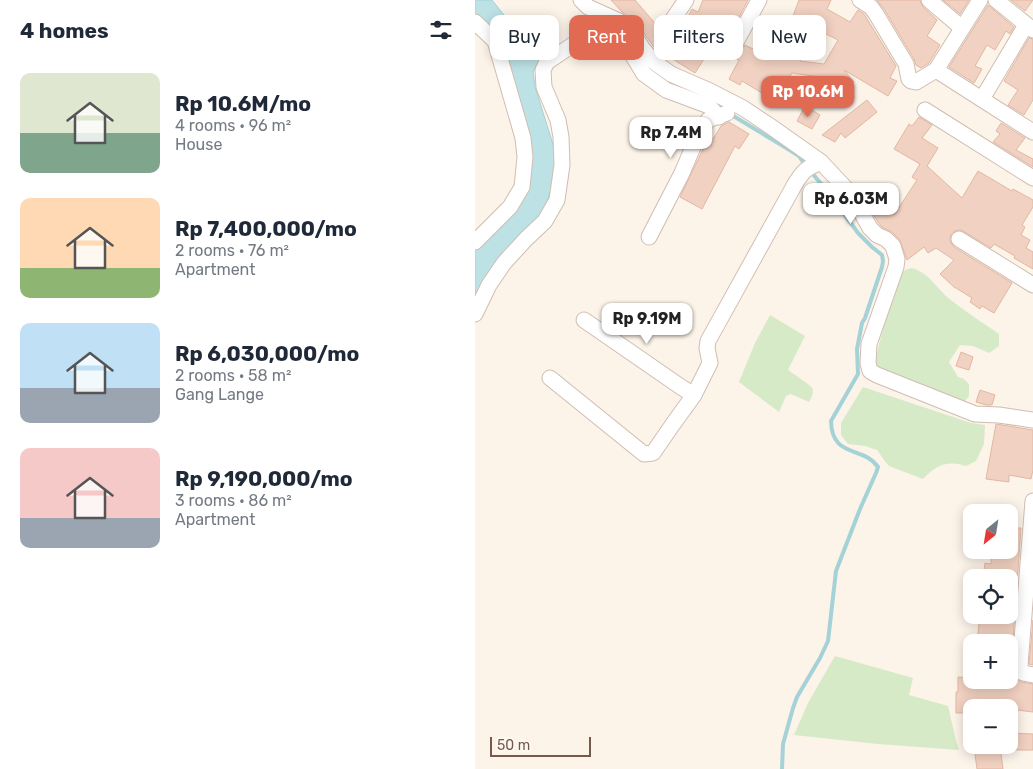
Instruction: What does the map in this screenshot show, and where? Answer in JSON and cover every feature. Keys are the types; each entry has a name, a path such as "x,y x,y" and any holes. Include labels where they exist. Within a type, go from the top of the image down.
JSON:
{"street":[{"path":"581,0 589,7 619,21 630,30 654,62 671,74 710,91 730,112"},
{"path":"676,15 686,0"},
{"path":"743,29 759,0"},
{"path":"861,0 871,7 876,14 906,64 909,79 916,82 936,70 980,0"},
{"path":"929,0 962,28"},
{"path":"982,99 1030,28 995,0"},
{"path":"475,22 495,41 523,138 525,157 522,187 510,207 475,242"},
{"path":"475,314 489,285 504,263 545,221 557,200 561,165 561,138 558,120 544,87 543,70 547,62 595,30 613,33 630,50 644,74 666,90 771,126 812,167 851,194 870,228 893,246 897,260 896,267 869,344 868,363 871,371 893,382 975,414 1033,420"},
{"path":"936,70 1031,127"},
{"path":"925,110 1033,178"},
{"path":"649,237 682,173 696,140 708,120 730,112"},
{"path":"550,378 644,454 653,454 694,395 710,363 707,348 708,342 795,184 812,167"},
{"path":"959,239 1033,285"},
{"path":"585,320 694,395"},
{"path":"1033,501 1020,665 1023,673 1033,675"}],"green space":[{"path":"911,268 922,272 947,297 999,334 999,346 989,353 973,346 960,345 949,362 958,377 964,379 969,384 969,396 963,404 883,374 874,364 896,287 904,271"},
{"path":"770,315 805,336 788,370 813,390 809,402 791,394 786,396 779,412 739,382 755,343"},
{"path":"863,387 971,423 985,425 984,444 976,461 966,466 959,464 942,465 923,479 889,466 877,450 848,444 841,435 841,423"},
{"path":"835,656 913,678 909,695 948,706 959,750 794,735 808,703"}],"water":[{"path":"475,0 492,0 504,15 490,15 490,37 475,19"},
{"path":"501,60 543,60 537,64 533,72 535,87 556,154 554,180 546,205 539,216 475,301 475,250 527,183"}],"building":[{"path":"611,0 635,0 654,22 654,47 644,34 644,15 626,15"},
{"path":"703,0 748,0 740,15 689,15 692,9 698,12"},
{"path":"799,0 831,0 827,9 850,22 858,10 864,14 896,66 890,78 897,81 888,96 844,70 854,82 792,73 781,90 778,89 772,99 742,81 740,85 729,79 739,60 743,60 743,48 745,45 753,49 753,60 800,60 824,64 838,40 826,34 826,15 793,15"},
{"path":"877,0 920,0 923,7 937,20 927,36 940,45 929,63 921,68 916,65"},
{"path":"943,0 969,0 960,14"},
{"path":"1011,0 1033,0 1025,11"},
{"path":"988,5 1014,27 1010,34 1006,31 995,50 987,45 975,66 982,69 974,83 949,67"},
{"path":"1029,38 1033,39 1033,100 1024,115 1008,105 1018,90 1004,81"},
{"path":"674,60 703,60 695,73"},
{"path":"867,100 877,112 845,138 841,133 835,142 822,135"},
{"path":"805,106 820,115 812,129 797,121"},
{"path":"919,117 932,125 922,138 938,148 927,166 962,198 978,171 1012,191 1013,189 1033,200 1033,207 1022,225 1025,227 1021,235 1030,240 1026,248 1033,252 1033,269 994,244 991,248 959,230 951,234 950,239 954,247 1012,283 994,313 982,306 980,309 970,302 972,298 955,288 940,274 954,260 936,248 928,253 924,247 907,260 900,240 892,232 882,227 871,211 889,205 894,215 917,180 912,177 920,164 894,149 909,124 912,126"},
{"path":"729,122 749,134 739,149 735,146 702,209 680,197 709,137 713,139 721,126"},
{"path":"1001,123 1025,138 1016,150 1033,159 1033,167 993,142 1000,134 996,131"},
{"path":"961,352 973,357 969,370 956,366"},
{"path":"980,390 995,395 992,405 976,402"},
{"path":"996,424 1033,430 1033,470 1031,479 1009,475 1009,482 986,479"},
{"path":"1018,528 1021,528 1018,570 984,569 985,563 991,564 991,559 1018,559"},
{"path":"1033,620 1033,665 1029,664"},
{"path":"979,624 1014,624 1013,634 978,634"},
{"path":"958,677 963,677 963,689 1018,689 1018,680 1033,684 1033,712 1018,710 1018,699 963,699 963,713 956,713"},
{"path":"1018,733 1033,734 1033,750 1018,750"},
{"path":"975,754 1001,754 1003,769 977,769"}],"waterway":[{"path":"730,114 799,156 806,166"},
{"path":"782,769 783,744 793,708 797,697 828,641 836,571 878,467 872,460 842,446 833,433 831,421 858,374 857,349 862,323 882,267 882,255 858,233 811,172"}]}
